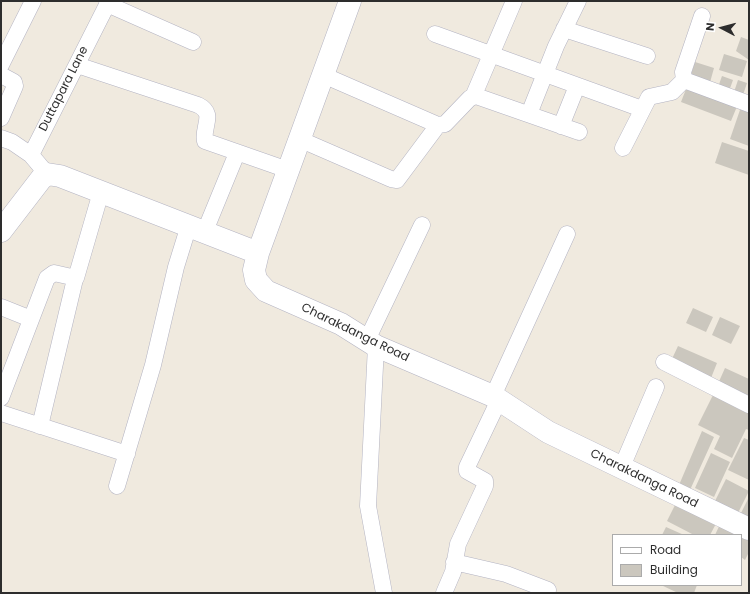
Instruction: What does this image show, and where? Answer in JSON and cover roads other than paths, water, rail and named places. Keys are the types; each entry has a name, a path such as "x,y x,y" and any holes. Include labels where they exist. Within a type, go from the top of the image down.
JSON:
{"street":[{"path":"2,58 32,1"},
{"name":"Charakdanga Road","path":"350,1 258,253 254,270 256,280 266,291 341,324 371,343 496,398 548,432 749,529"},
{"path":"323,75 438,125 445,124 472,97 514,1"},
{"path":"529,114 564,29 578,1"},
{"path":"108,3 193,42"},
{"name":"Duttapara Lane","path":"31,155 108,3"},
{"path":"623,148 649,97 672,92 684,80 684,72 702,16"},
{"path":"564,29 647,56"},
{"path":"435,34 642,109"},
{"path":"77,64 204,108 208,117 205,141 288,170"},
{"path":"1,75 15,84 1,118"},
{"path":"684,80 749,104"},
{"path":"561,126 577,86"},
{"path":"472,97 480,97 579,132"},
{"path":"299,139 397,180 438,125"},
{"path":"1,138 12,142 31,155 47,174 60,176 258,253"},
{"path":"117,486 152,365 176,267 237,153"},
{"path":"1,231 41,179 47,174"},
{"path":"40,426 76,278 101,192"},
{"path":"384,593 368,506 371,343 422,225"},
{"path":"444,593 453,572 458,544 485,486 485,481 467,471 467,467 567,234"},
{"path":"1,398 48,276 54,273 76,278"},
{"path":"1,307 31,319"},
{"path":"664,362 749,405"},
{"path":"622,469 656,387"},
{"path":"1,413 127,454"},
{"path":"454,562 506,574 548,590"}]}
